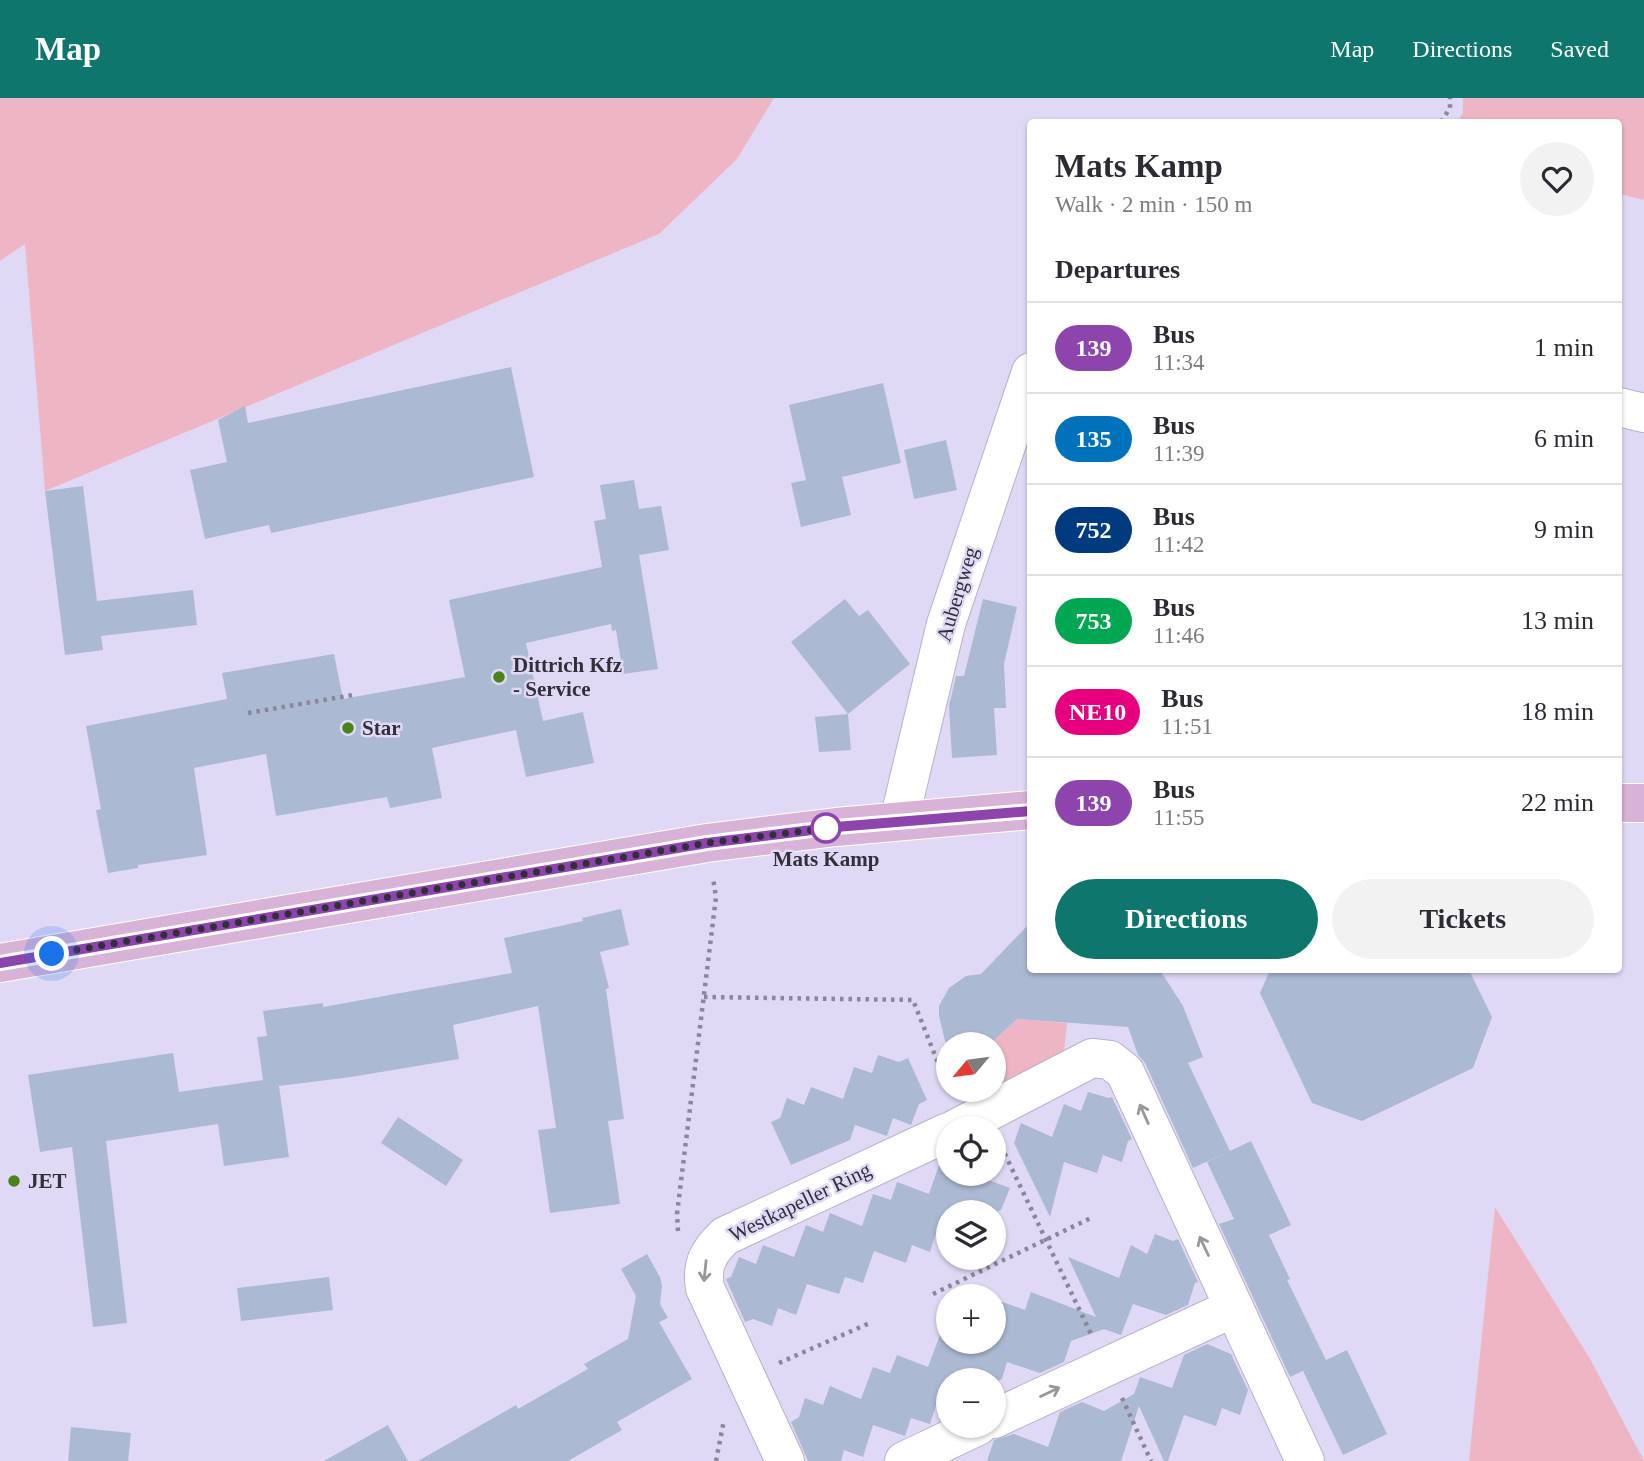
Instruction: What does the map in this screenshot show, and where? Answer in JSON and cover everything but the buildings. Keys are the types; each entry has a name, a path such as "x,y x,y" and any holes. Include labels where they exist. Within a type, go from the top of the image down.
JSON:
{"main road":[{"path":"1622,803 1644,803"},
{"path":"0,963 707,843 761,835 1027,810"}],"street":[{"name":"Aubergweg","path":"899,821 946,624 1027,384"},
{"path":"1622,408 1644,413"},
{"path":"980,1116 1092,1058 1110,1060 1125,1072 1305,1461"},
{"name":"Westkapeller Ring","path":"785,1461 705,1288 702,1273 705,1261 713,1247 725,1236 936,1138"},
{"path":"1006,1413 1233,1308"},
{"path":"904,1461 953,1438"}],"path":[{"path":"1443,119 1450,108 1450,98"},
{"path":"248,713 353,695"},
{"path":"679,1239 677,1214 716,897 707,843"},
{"path":"704,997 913,1000 936,1058"},
{"path":"1006,1157 1151,1461"},
{"path":"933,1294 1093,1217"},
{"path":"788,1359 872,1322"},
{"path":"716,1461 727,1409"}],"shaded area":[{"path":"0,98 774,98 737,159 659,234 45,491 25,244 0,261"},
{"path":"1463,98 1644,98 1644,200 1622,195 1622,119 1459,119 1463,113"},
{"path":"1017,1019 1067,1023 1064,1052 1006,1082 1006,1032 1003,1032"},
{"path":"1495,1207 1589,1357 1644,1461 1469,1461"}],"bus line":[{"name":"139","path":"0,963 761,835 1027,811"}],"place":[{"name":"Dittrich Kfz - Service","path":"499,677"},
{"name":"Star","path":"348,728"},
{"name":"Mats Kamp","path":"826,828"},
{"name":"JET","path":"14,1181"}],"route":[{"path":"52,954 707,843 836,827 826,828"}]}
